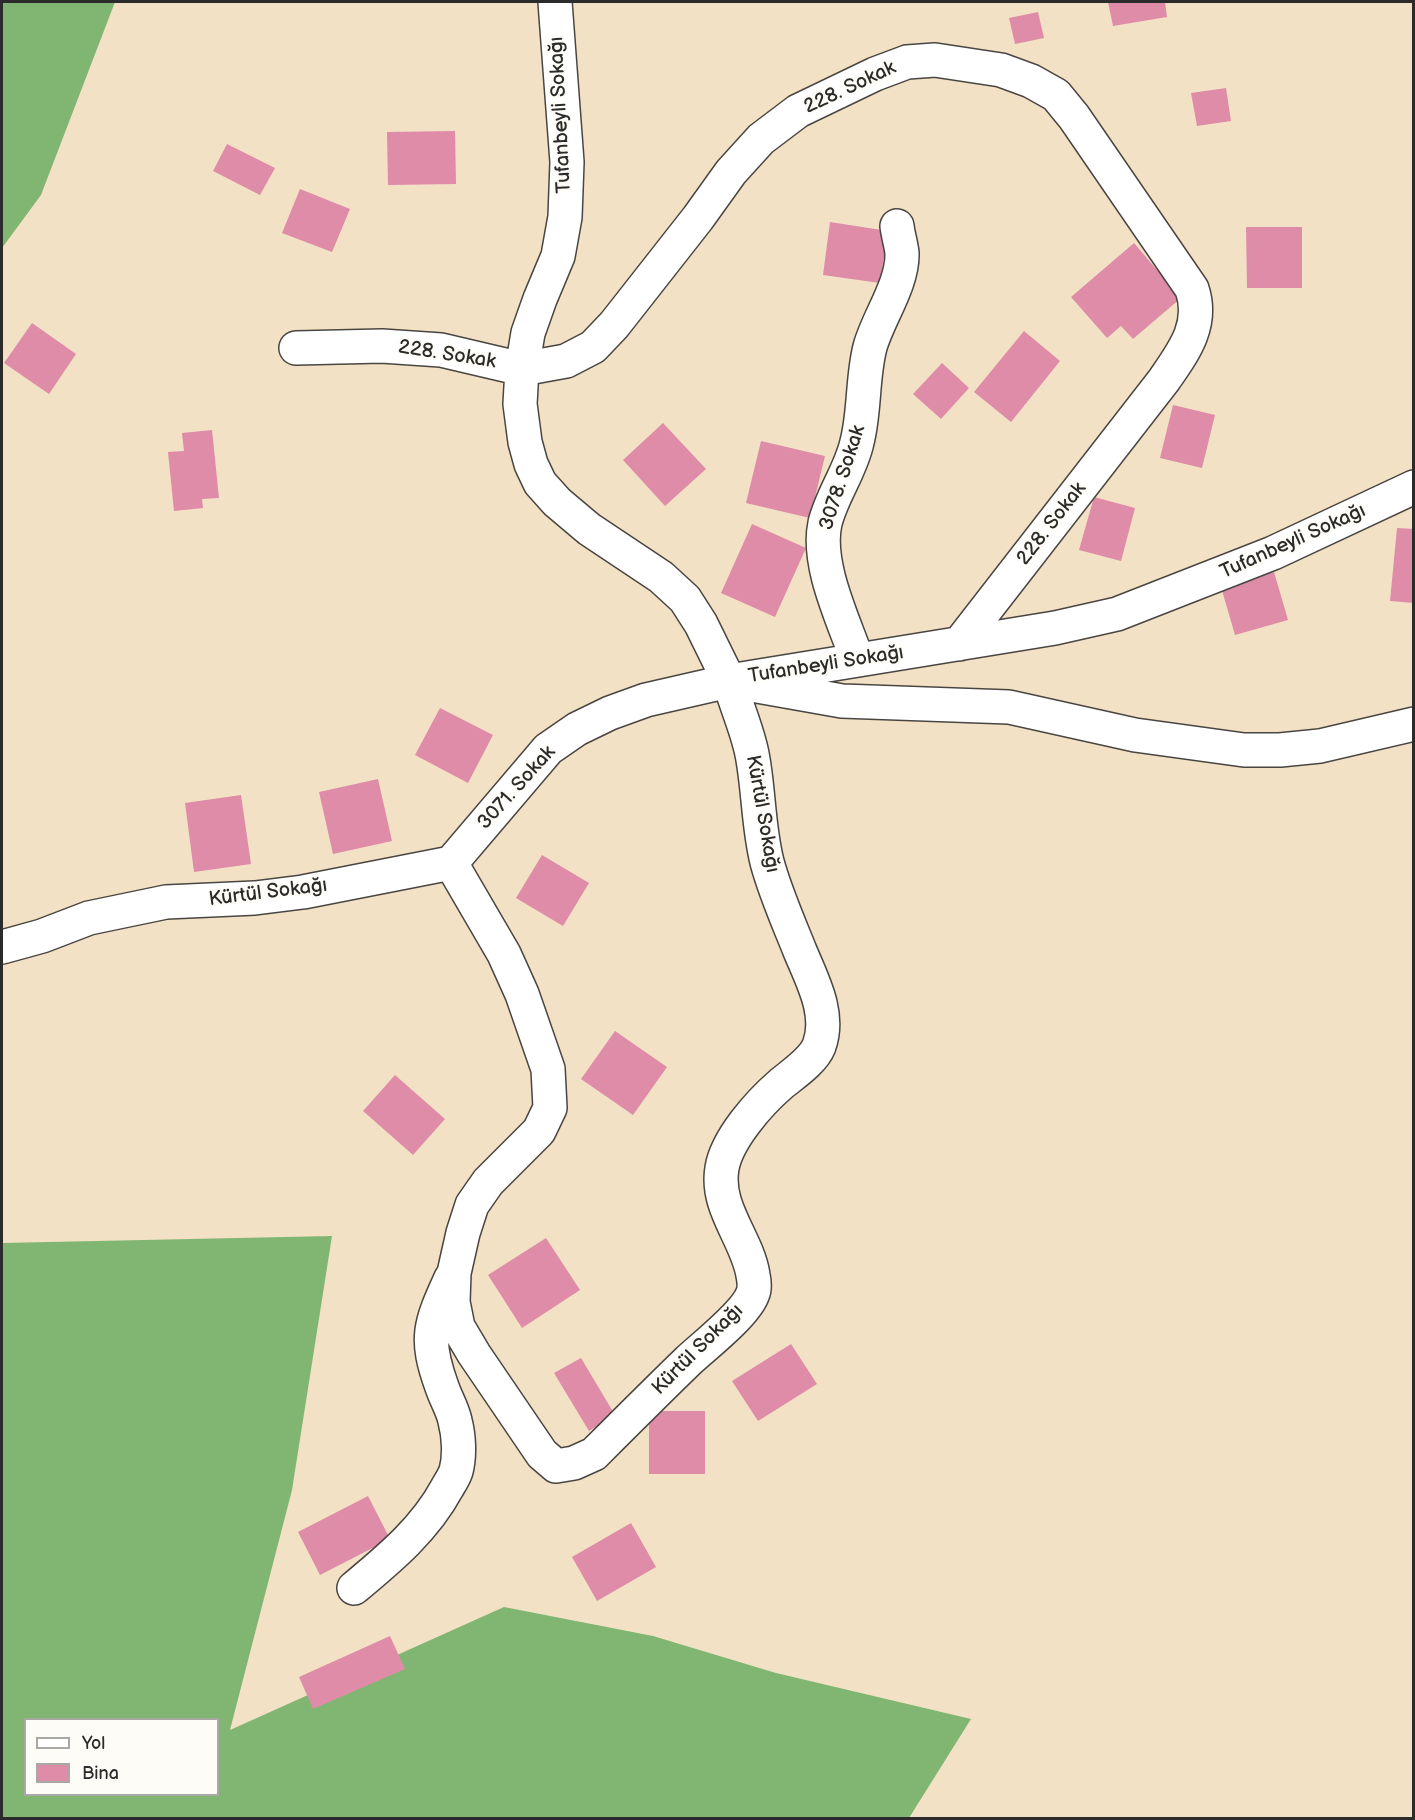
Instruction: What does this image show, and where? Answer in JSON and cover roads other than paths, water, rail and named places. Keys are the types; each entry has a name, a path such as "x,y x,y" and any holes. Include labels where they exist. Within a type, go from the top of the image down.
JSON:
{"street":[{"name":"Tufanbeyli Sokağı","path":"555,2 567,162 565,217 558,256 528,333 522,369 520,404 525,441 531,464 540,483 557,502 588,529 661,577 685,599 701,624 729,681 1055,628 1117,614 1194,586 1273,553 1413,487"},
{"name":"228. Sokak","path":"296,348 382,346 441,350 522,369 566,361 593,347 614,326 731,172 761,139 798,111 875,74 907,62 935,60 1001,70 1031,81 1056,95 1074,117 1192,289 1197,304 1194,330 1183,352 1164,380 959,644"},
{"name":"3078. Sokak","path":"857,659 833,588 825,560 823,541 826,522 857,445 863,414 865,377 870,347 899,273 902,254 897,226"},
{"path":"729,681 842,701 1009,707 1135,735 1244,750 1280,750 1320,746 1413,724"},
{"name":"3071. Sokak","path":"451,863 548,748 577,729 610,713 646,700 729,681"},
{"name":"Kürtül Sokağı","path":"2,947 42,936 89,918 166,902 255,898 303,892 451,863 504,954 522,994 548,1069 550,1108 539,1131 488,1182 472,1205 454,1273 453,1302 458,1327 542,1454 556,1466 574,1463 594,1454 741,1311 753,1293 753,1276 748,1256 722,1195 722,1167 735,1137 749,1116 775,1089 801,1068 818,1048 824,1027 820,1000 780,902 767,861 759,825 752,754 729,681"},
{"path":"354,1588 400,1550 443,1497 456,1472 459,1451 455,1420 438,1377 430,1335 434,1315 454,1273"}]}
